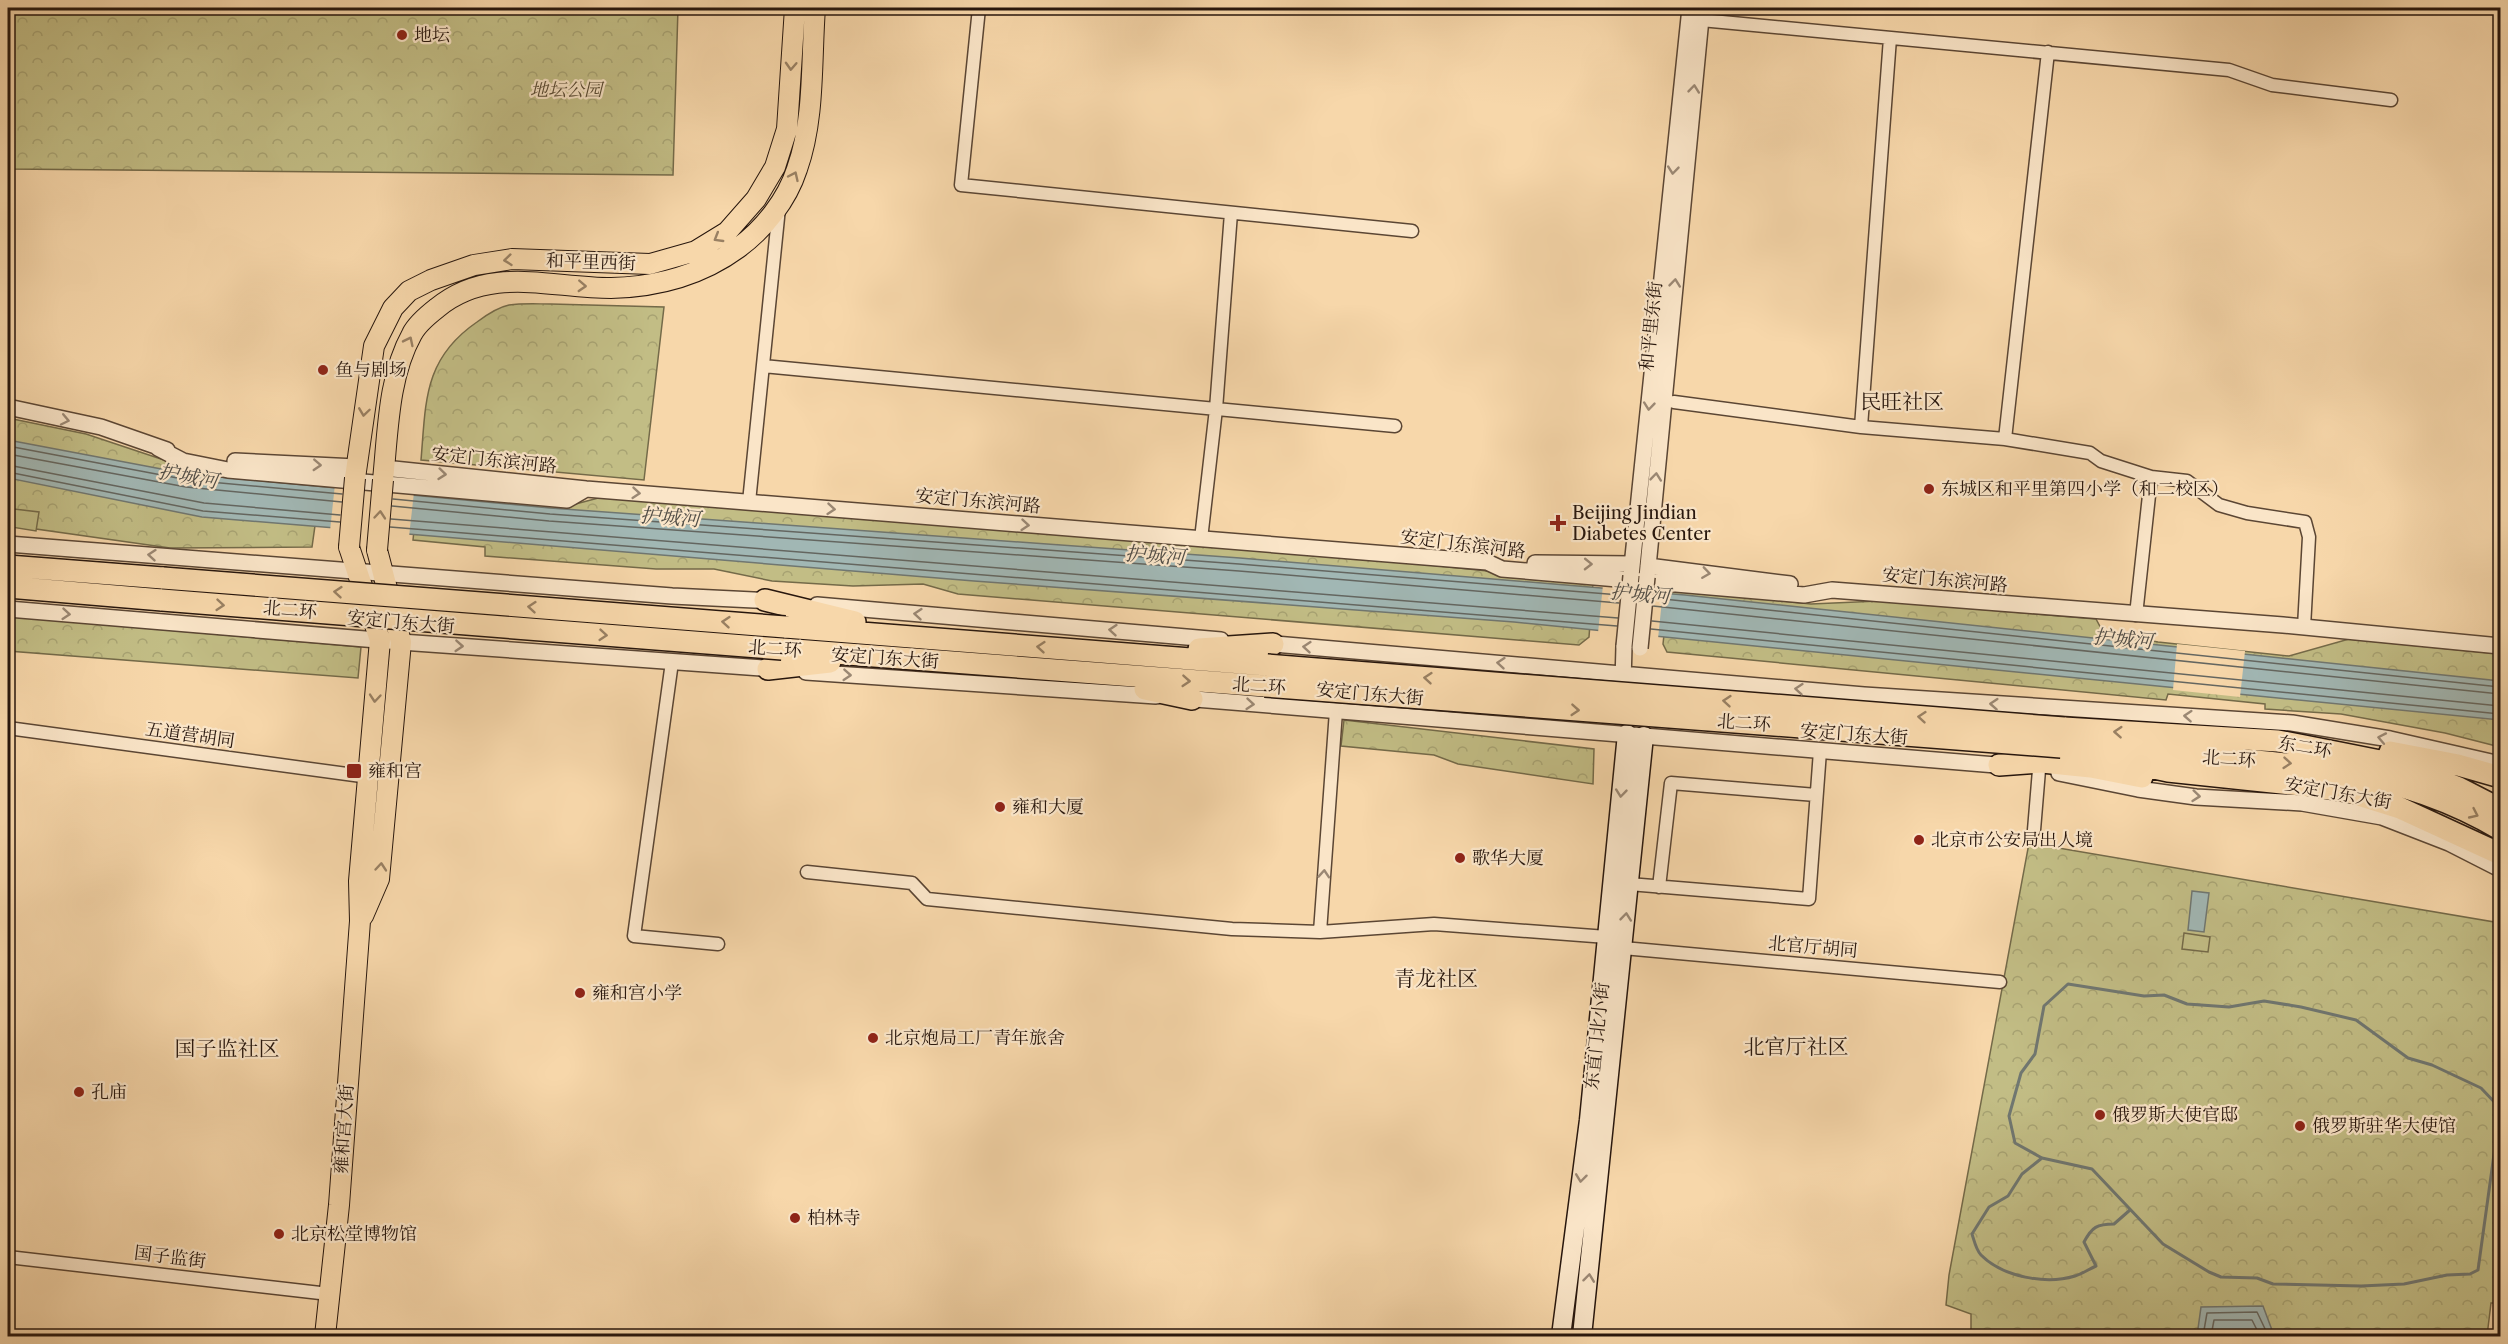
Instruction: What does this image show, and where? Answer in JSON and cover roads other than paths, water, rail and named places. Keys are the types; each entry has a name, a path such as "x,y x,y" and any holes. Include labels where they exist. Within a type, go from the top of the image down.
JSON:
{"highway":[{"name":"北二环","path":"8,566 1267,665 2289,763 2332,768 2433,797 2477,815 2500,829"},
{"name":"北二环","path":"8,587 1065,672 2066,741"},
{"path":"765,600 914,636"},
{"path":"1119,654 1273,644"},
{"path":"768,669 882,657"},
{"path":"1065,672 1192,699"},
{"path":"2066,741 2168,771 2349,792 2400,808 2500,854"},
{"name":"东二环","path":"2066,741 2278,741 2400,765 2459,788 2500,809"},
{"path":"2278,741 2355,747 2419,757 2500,777"},
{"path":"2000,765 2042,762 2091,767 2191,783 2264,783"},
{"path":"2400,765 2471,784 2500,797"}],"main road":[{"name":"和平里西街","path":"357,571 349,548 356,472 374,346 393,308 409,291 431,280 474,265 512,259 650,264 696,251 727,232 756,199 776,167 787,129 795,8"},
{"name":"和平里西街","path":"377,550 389,414 400,359 412,332 448,299 468,288 500,281 612,288 669,281 717,263 758,234 780,202 797,171 806,138 815,8"},
{"name":"雍和宫大街","path":"360,921 380,879 401,642 377,550"},
{"path":"357,571 380,640"},
{"name":"雍和宫大街","path":"325,1336 339,1205 360,921 359,881 380,640"},
{"name":"东直门北小街","path":"1561,1336 1623,948 1629,884 1636,735"},
{"name":"东直门北小街","path":"1582,1336 1607,937 1636,735"}],"street":[{"path":"979,8 961,185 1412,231"},
{"name":"和平里东街","path":"1636,735 1640,648 1639,571 1690,8"},
{"path":"1701,14 1890,38 2229,70 2272,85 2391,100"},
{"name":"和平里东街","path":"1636,735 1622,674 1624,646 1639,571 1701,14"},
{"path":"1860,427 1890,38"},
{"path":"2005,438 2048,52"},
{"path":"749,502 780,202"},
{"path":"1201,539 1216,409 1231,213"},
{"path":"763,366 1395,426"},
{"path":"1674,402 1860,427 2005,438 2090,453 2101,461 2151,477 2187,481 2219,505 2247,513 2305,522 2309,537 2304,627"},
{"path":"8,408 101,427 158,448 183,461 228,470 567,500 586,489"},
{"path":"158,448 237,461 356,472"},
{"name":"安定门东滨河路","path":"383,474 1487,562 1502,569 1804,595 1832,590 2304,627 2500,646"},
{"path":"2136,615 2151,477"},
{"path":"8,544 700,597 765,600 1864,695 2292,723 2390,739 2500,764"},
{"path":"180,624 187,558"},
{"path":"1487,562 1639,571 1832,590"},
{"path":"693,663 700,597"},
{"name":"安定门东大街","path":"8,609 401,642 1192,699 2000,765 2196,797 2302,803 2382,817 2449,843 2500,869"},
{"path":"1396,716 1401,655"},
{"path":"672,662 634,936 718,944"},
{"path":"1538,728 1544,667"},
{"path":"1670,738 1675,677"},
{"path":"1857,754 1864,695"},
{"path":"1320,932 1336,711"},
{"name":"五道营胡同","path":"8,728 369,777"},
{"path":"1629,884 1809,899 1820,751"},
{"path":"2034,830 2039,770"},
{"path":"1659,887 1671,783 1816,795"},
{"path":"807,872 912,883 927,899 1232,929 1320,932 1434,924 1607,937"},
{"name":"北官厅胡同","path":"1623,948 2000,982"},
{"name":"国子监街","path":"8,1257 329,1294"}],"water":[{"name":"护城河","path":"8,440 188,474 550,508 1240,558 1685,595 2500,681 2500,720 1514,622 974,581 202,517 8,478"},
{"path":"2192,891 2209,893 2204,932 2188,930"},
{"path":"2263,1306 2272,1330 2281,1332 2281,1336 2197,1336 2201,1307"}],"waterway":[{"path":"2500,1108 2481,1088 2432,1065 2408,1058 2356,1020 2264,1001 2229,1007 2187,1004 2164,995 2144,996 2068,984 2044,1006 2035,1054 2021,1073 2009,1116 2015,1143 2042,1158 2092,1169 2163,1244 2209,1272 2221,1277 2257,1278 2273,1284 2361,1286 2404,1284 2447,1275 2470,1274 2478,1270 2500,1111"},
{"path":"2042,1158 2022,1174 2008,1196 1989,1207 1972,1234 1979,1253 1990,1263 2013,1274 2038,1279 2064,1279 2078,1275 2096,1266 2084,1242 2090,1233 2096,1227 2114,1224 2130,1210"}],"place":[{"name":"地坛","path":"402,35"},
{"name":"鱼与剧场","path":"323,370"},
{"name":"东城区和平里第四小学（和二校区）","path":"1929,489"},
{"name":"Beijing Jindian Diabetes Center","path":"1558,523"},
{"name":"雍和宫","path":"354,771"},
{"name":"雍和大厦","path":"1000,807"},
{"name":"北京市公安局出人境","path":"1919,840"},
{"name":"歌华大厦","path":"1460,858"},
{"name":"雍和宫小学","path":"580,993"},
{"name":"北京炮局工厂青年旅舍","path":"873,1038"},
{"name":"孔庙","path":"79,1092"},
{"name":"俄罗斯大使官邸","path":"2100,1115"},
{"name":"俄罗斯驻华大使馆","path":"2300,1126"},
{"name":"柏林寺","path":"795,1218"},
{"name":"北京松堂博物馆","path":"279,1234"}],"district":[{"name":"民旺社区","path":"1902,402"},
{"name":"青龙社区","path":"1436,979"},
{"name":"北官厅社区","path":"1796,1047"},
{"name":"国子监社区","path":"227,1049"}],"park label":[{"name":"地坛公园","path":"566,90"}]}
